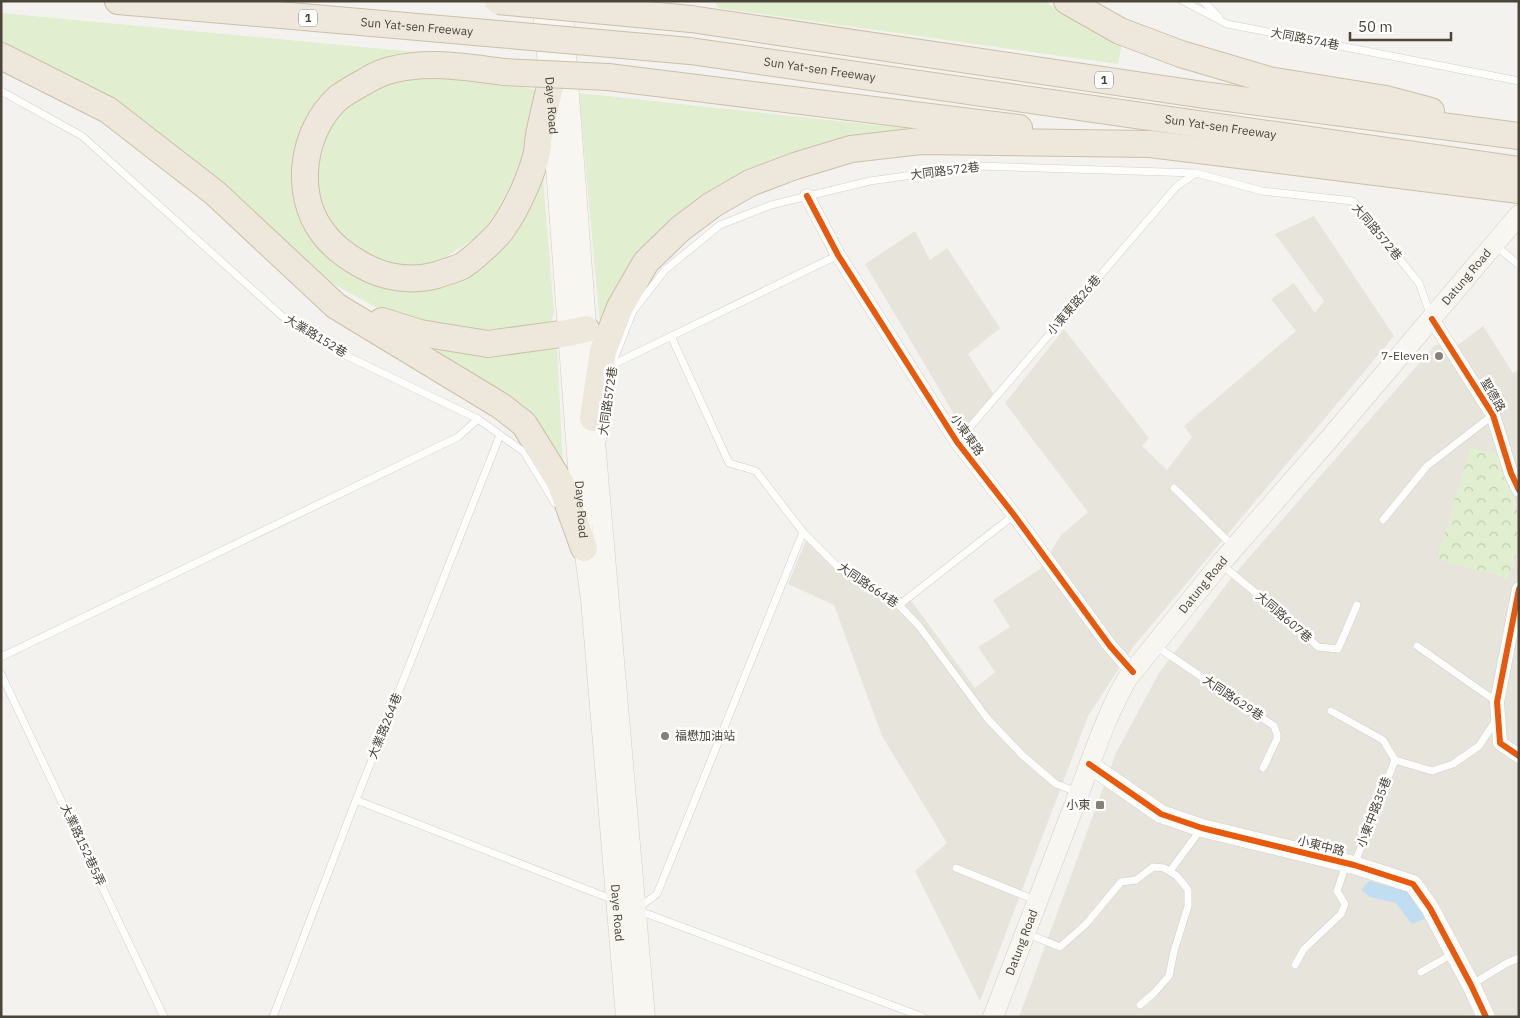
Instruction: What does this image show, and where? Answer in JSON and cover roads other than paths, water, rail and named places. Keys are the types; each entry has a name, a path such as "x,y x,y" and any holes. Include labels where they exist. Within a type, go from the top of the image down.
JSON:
{"highway":[{"name":"Sun Yat-sen Freeway","path":"118,1 690,51 1517,176"},
{"name":"1","path":"498,1 691,18 1204,95 1519,136"},
{"path":"1067,1 1120,31 1190,57 1269,80 1386,99 1519,136"},
{"path":"1,56 108,110 216,193 336,306 502,406 524,424 560,482 581,554"},
{"path":"550,86 537,154 520,199 502,230 463,265 421,279 395,277 369,269 337,249 322,232 313,214 306,192 305,172 314,132 338,98 351,89 390,70 418,66 446,66 504,72 608,77 1491,187 1517,176"},
{"path":"600,415 604,351 620,307 646,262 680,229 712,204 750,182 851,149 921,141 1150,144"},
{"path":"336,306 420,333 488,344 577,331"}],"main road":[{"name":"Daye Road","path":"542,1 577,331 600,415 599,475 626,905 626,1017"},
{"name":"Daye Road","path":"562,1 577,331 581,554 590,599 626,905 645,1017"},
{"name":"Datung Road","path":"993,1017 1089,764 1115,700 1133,672 1234,547 1519,215"}],"street":[{"name":"小東東路","path":"807,196 838,255 957,442 1014,515 1110,646 1133,672"},
{"name":"聖德路","path":"1432,318 1493,415 1511,474 1519,490"},
{"path":"1519,589 1497,702 1500,742 1519,756"},
{"name":"小東中路","path":"1089,764 1161,814 1202,828 1350,864 1414,884 1430,908 1486,1017"}],"lane":[{"name":"大同路574巷","path":"1184,1 1227,24 1519,81"},
{"path":"1203,1 1227,24"},
{"name":"大業路152巷","path":"1,91 82,136 282,316 341,352 478,419 524,452 558,507"},
{"name":"大同路572巷","path":"611,374 612,365 633,311 665,270 720,225 771,205 870,181 976,166 1196,173 1262,191 1353,201 1419,283 1432,318"},
{"name":"小東東路26巷","path":"957,442 1177,186 1196,173"},
{"path":"1494,244 1519,265"},
{"path":"612,365 838,255"},
{"name":"大同路664巷","path":"671,336 729,463 756,470 803,532 838,566 868,587 899,605 919,626 987,718 1022,754 1056,784 1079,793"},
{"path":"1384,520 1427,466 1493,415"},
{"path":"1,657 458,438 478,419"},
{"name":"大業路264巷","path":"273,1017 356,800 500,435"},
{"path":"1174,488 1234,547"},
{"path":"899,605 1014,515"},
{"path":"626,905 657,894 803,532"},
{"name":"大同路607巷","path":"1220,564 1296,626 1318,648 1338,649 1357,605"},
{"name":"大同路629巷","path":"1154,644 1274,726 1278,734 1277,739 1263,768"},
{"path":"1417,646 1497,702"},
{"name":"大業路152巷5弄","path":"1,674 164,1017"},
{"path":"1331,711 1383,740 1395,760 1432,771 1453,764 1479,746 1498,718"},
{"name":"小東中路35巷","path":"1295,965 1304,949 1342,914 1344,904 1337,891 1395,760"},
{"path":"356,800 626,905 923,1017"},
{"path":"1170,871 1202,828"},
{"path":"1025,933 1060,947 1086,924 1121,882 1136,880 1153,867 1164,868 1170,871 1177,876 1188,890 1188,906 1174,951 1169,976 1140,1005"},
{"path":"956,868 1037,900"},
{"path":"1421,972 1454,953"},
{"path":"1471,985 1507,963 1519,958"}],"water":[{"path":"1369,881 1406,891 1429,917 1412,924 1396,903 1370,897 1361,890"}],"place":[{"name":"7-Eleven","path":"1439,356"},
{"name":"福懋加油站","path":"665,736"},
{"name":"小東","path":"1100,805"}]}
